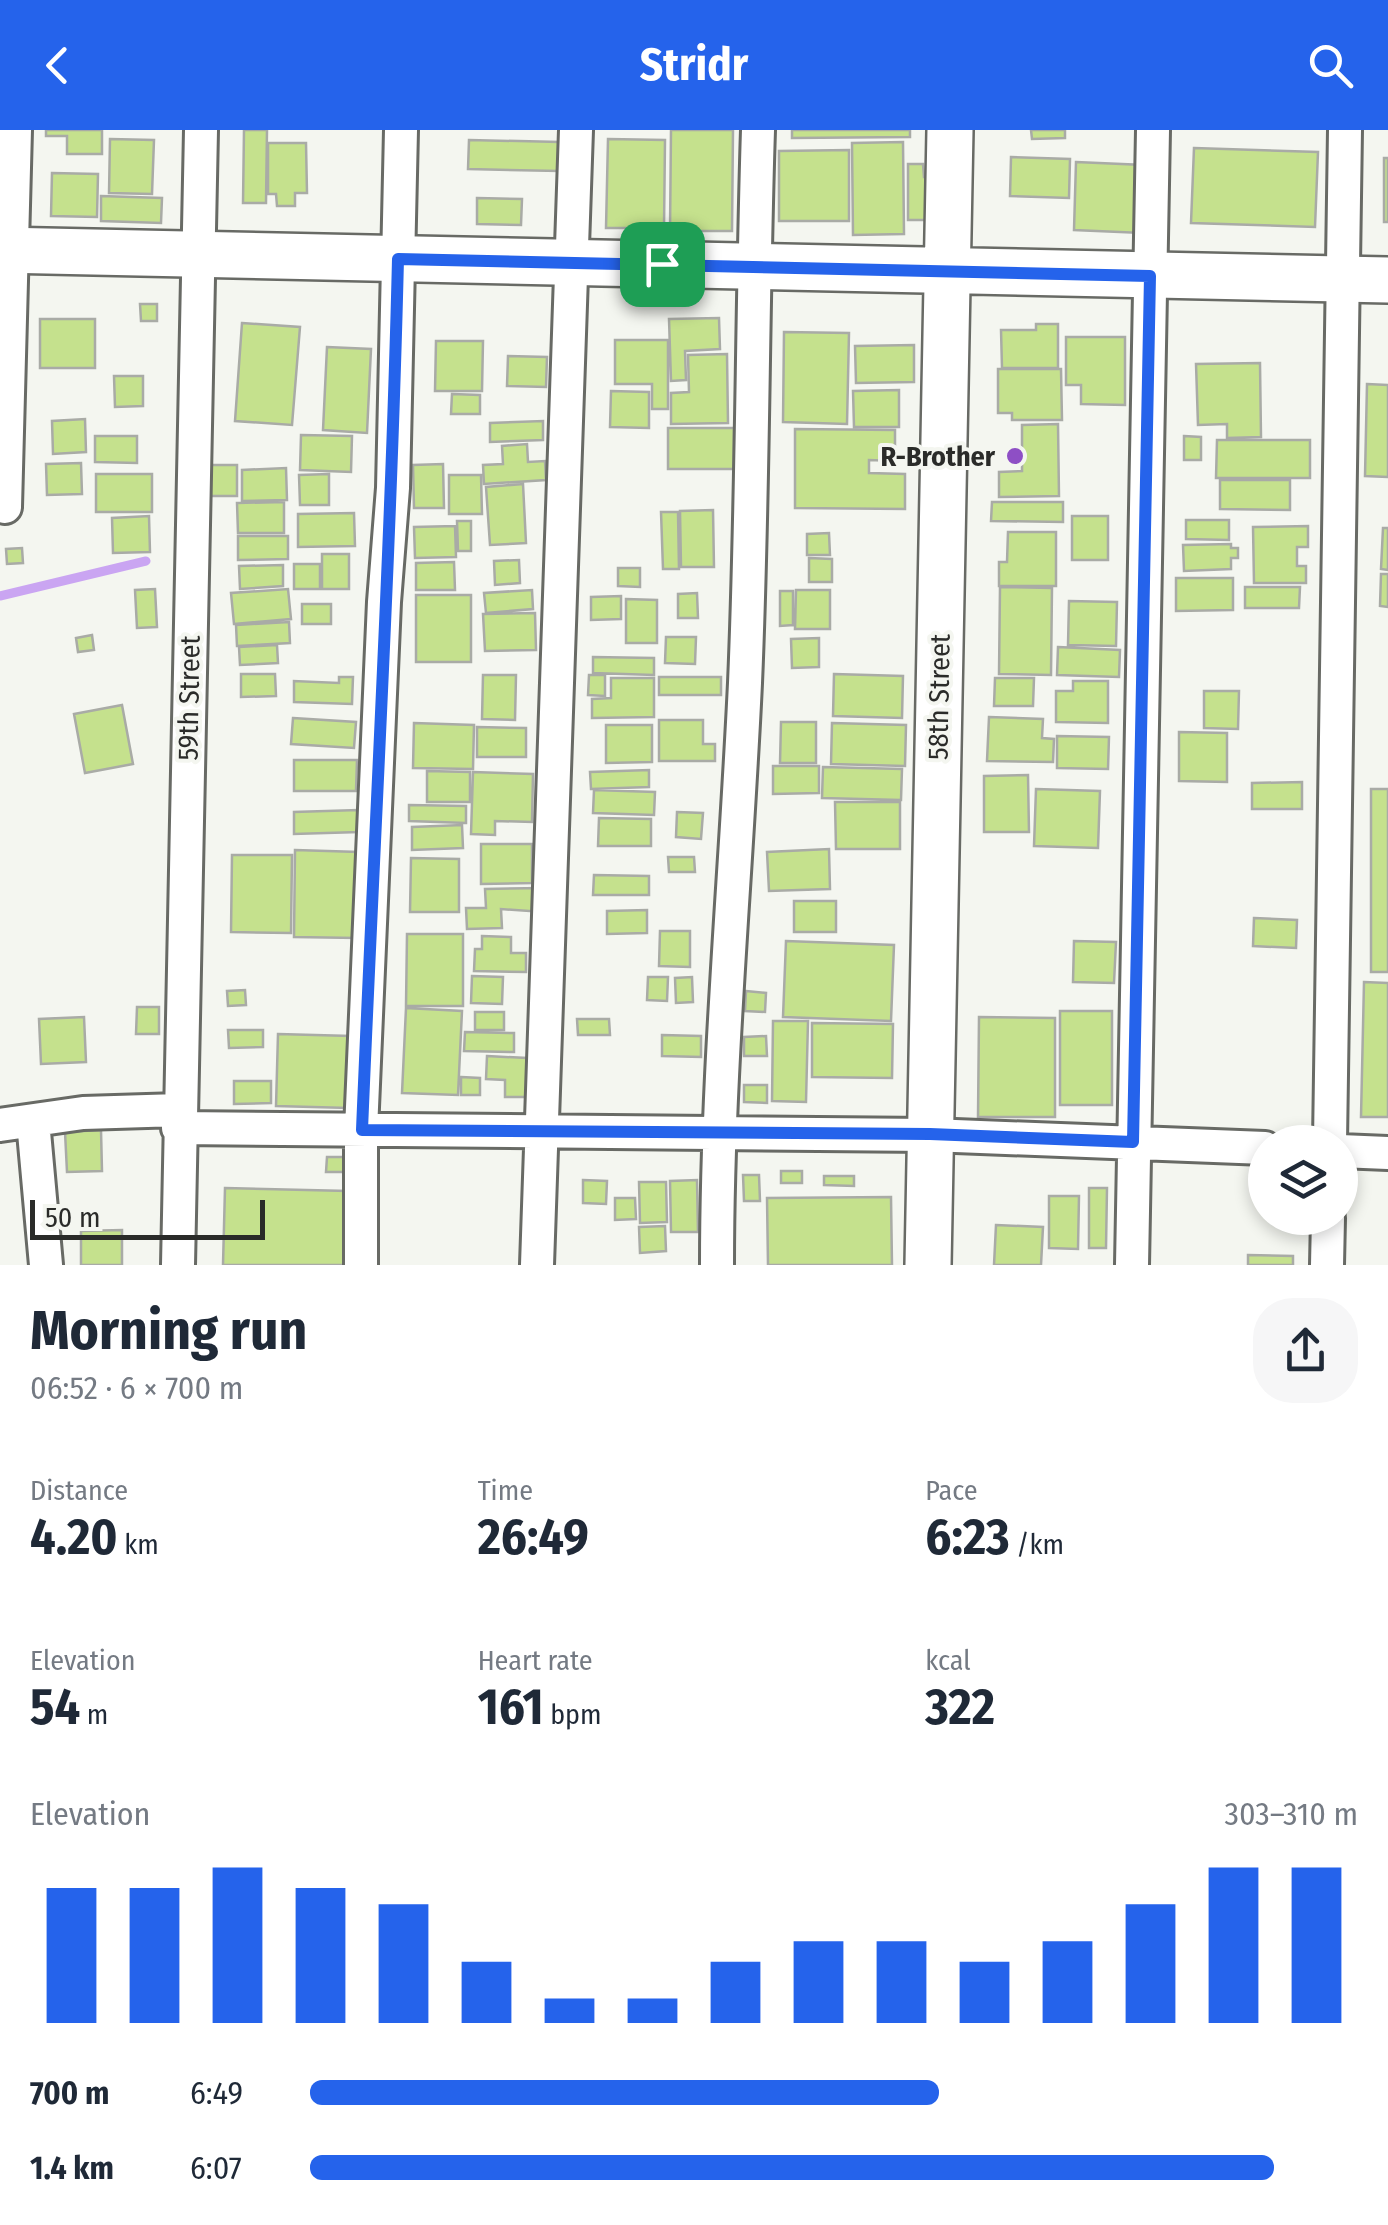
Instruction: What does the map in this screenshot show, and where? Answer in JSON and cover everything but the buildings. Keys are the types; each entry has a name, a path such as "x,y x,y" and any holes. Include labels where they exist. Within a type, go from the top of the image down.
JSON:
{"street":[{"path":"6,507 6,251 14,130"},
{"name":"59th Street","path":"178,1265 201,130"},
{"path":"361,1265 362,1130 384,602 393,488 400,130"},
{"path":"537,1265 576,130"},
{"path":"718,1265 717,1133 732,934 752,517 758,130"},
{"name":"58th Street","path":"928,1265 950,130"},
{"path":"1132,1265 1153,130"},
{"path":"1331,1125 1366,280 1345,130"},
{"path":"6,251 198,258 571,260 1366,280"},
{"path":"0,1125 83,1113 362,1130 930,1134 1248,1147"},
{"path":"34,1120 46,1265"},
{"path":"1358,1151 1388,1152"},
{"path":"1327,1265 1328,1235"}],"waterway":[{"path":"0,596 146,561"}],"place":[{"name":"R-Brother","path":"1015,456"}],"route":[{"path":"398,259 662,264 1150,276 1133,1142 930,1134 362,1130 384,602 393,488 398,259"}]}
